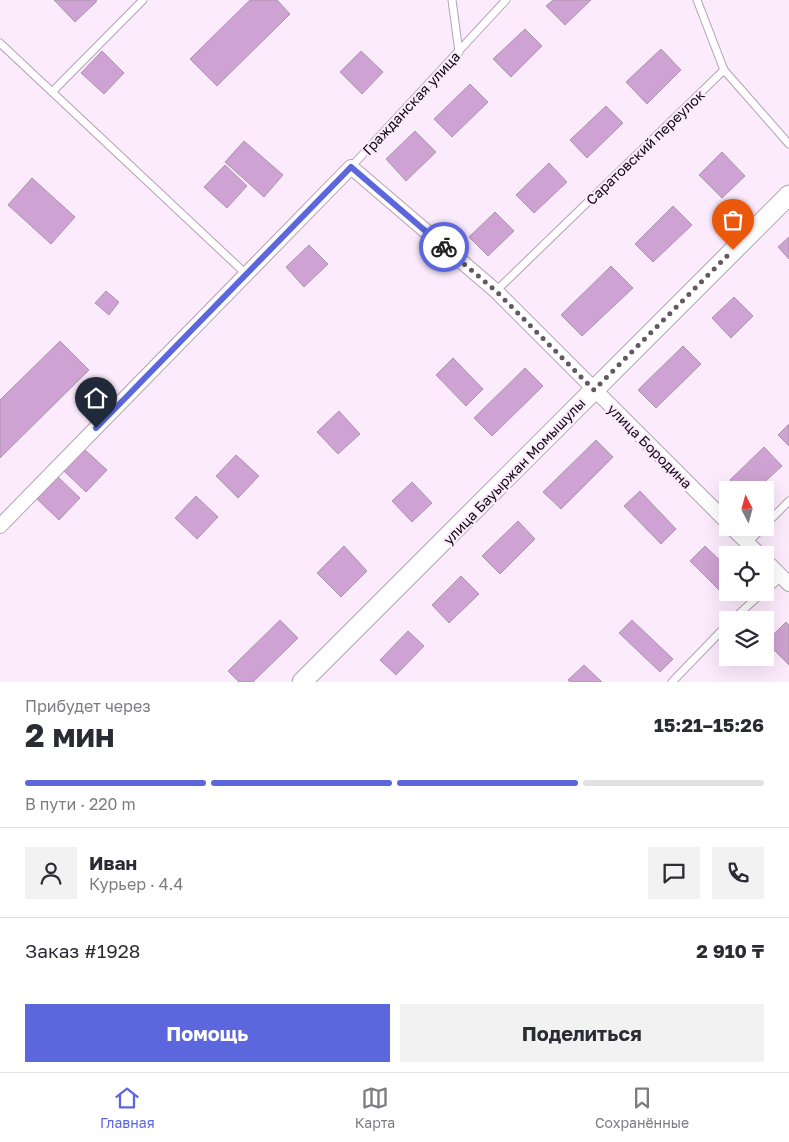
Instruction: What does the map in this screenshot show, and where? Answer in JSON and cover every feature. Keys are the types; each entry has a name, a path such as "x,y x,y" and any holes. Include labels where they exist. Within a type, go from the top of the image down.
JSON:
{"street":[{"name":"Гражданская улица","path":"0,526 351,167"},
{"name":"улица Бородина","path":"351,167 496,291 719,514"},
{"name":"улица Бауыржан Момышулы","path":"302,682 789,195"},
{"path":"740,536 750,546"},
{"path":"774,569 785,580"}],"lane":[{"path":"52,92 143,0"},
{"path":"452,0 459,52"},
{"name":"Гражданская улица","path":"351,167 506,0"},
{"path":"697,0 724,70 789,144"},
{"path":"0,43 246,274"},
{"name":"Саратовский переулок","path":"496,291 724,70"},
{"path":"774,516 789,501"},
{"path":"747,543 754,536"},
{"path":"774,586 785,580"},
{"path":"742,611 754,601"},
{"path":"672,682 719,633"}],"building":[{"path":"54,0 95,0 97,1 75,22"},
{"path":"250,0 277,0 290,14 217,86 190,59"},
{"path":"553,0 591,0 565,25 546,6"},
{"path":"525,29 542,46 511,77 493,59"},
{"path":"661,49 681,70 647,104 626,82"},
{"path":"102,51 124,73 104,94 81,73"},
{"path":"361,51 383,72 362,94 340,72"},
{"path":"470,84 488,102 452,137 434,119"},
{"path":"606,106 623,123 587,158 570,140"},
{"path":"415,131 436,152 406,181 386,159"},
{"path":"244,141 283,175 264,197 225,162"},
{"path":"722,152 745,176 722,198 699,175"},
{"path":"549,163 567,182 534,213 516,195"},
{"path":"225,165 247,186 227,208 204,187"},
{"path":"32,178 75,217 51,244 8,205"},
{"path":"673,206 692,225 653,262 635,244"},
{"path":"495,212 514,231 488,256 469,237"},
{"path":"789,237 789,259 778,247"},
{"path":"309,245 328,264 304,287 286,267"},
{"path":"611,266 633,288 582,336 561,315"},
{"path":"106,291 119,302 109,315 95,303"},
{"path":"734,297 753,316 731,338 712,318"},
{"path":"60,341 89,370 0,458 0,400"},
{"path":"683,346 701,364 656,408 638,390"},
{"path":"453,358 483,389 466,406 436,375"},
{"path":"525,368 543,386 492,436 474,418"},
{"path":"339,411 360,434 338,454 317,432"},
{"path":"789,424 789,446 778,435"},
{"path":"596,440 613,457 561,509 543,492"},
{"path":"764,447 782,466 766,481 730,480"},
{"path":"84,449 107,470 86,492 64,471"},
{"path":"236,455 259,476 238,498 216,476"},
{"path":"58,477 80,498 59,520 37,499"},
{"path":"412,482 432,503 412,522 392,501"},
{"path":"640,491 676,529 661,544 624,506"},
{"path":"196,496 218,517 197,539 175,518"},
{"path":"518,521 535,539 500,574 482,556"},
{"path":"344,546 367,571 341,597 317,573"},
{"path":"705,546 719,559 719,590 690,561"},
{"path":"461,576 479,594 449,623 432,605"},
{"path":"280,620 298,638 253,682 239,682 228,671"},
{"path":"632,620 673,659 660,672 619,633"},
{"path":"786,622 789,625 789,665 774,650 774,634"},
{"path":"408,631 424,646 396,675 380,660"},
{"path":"584,665 602,682 570,682 568,680"}],"way so far":[{"path":"444,247 496,291 594,390 733,250"}],"route":[{"path":"96,428 351,167 444,247"}]}
